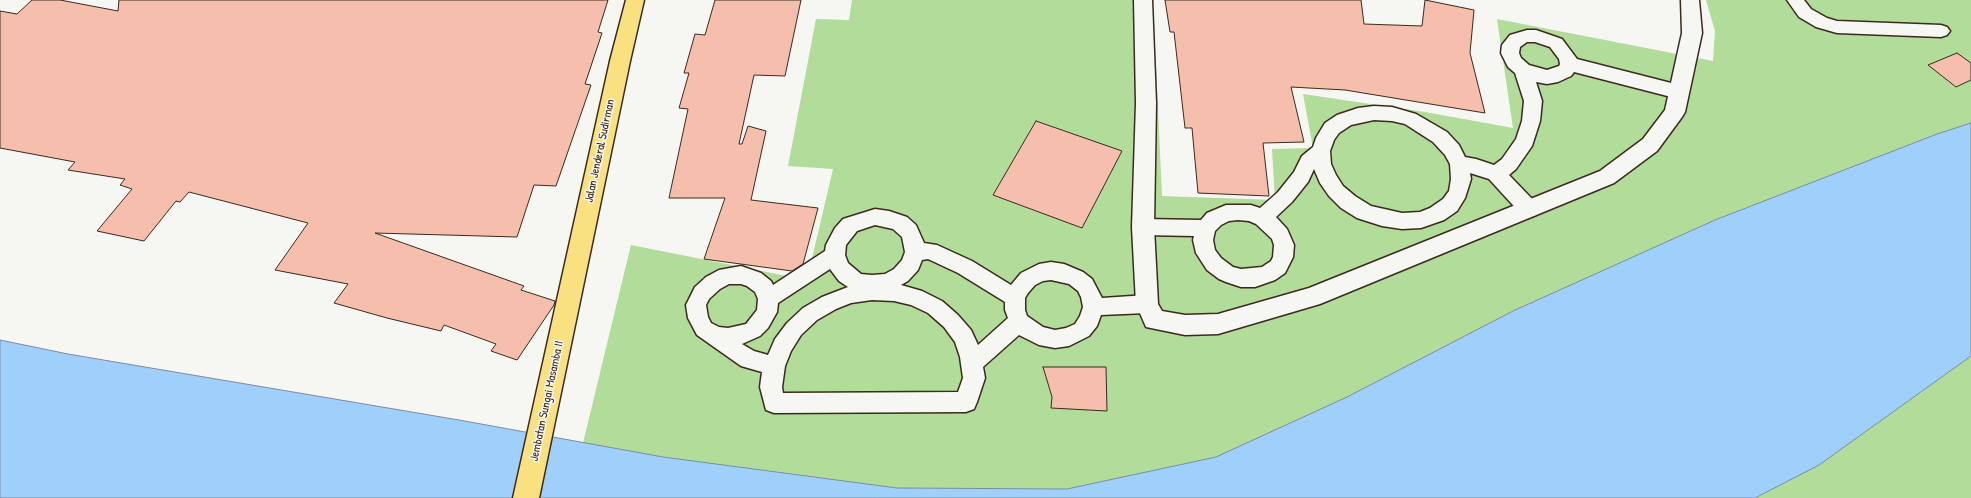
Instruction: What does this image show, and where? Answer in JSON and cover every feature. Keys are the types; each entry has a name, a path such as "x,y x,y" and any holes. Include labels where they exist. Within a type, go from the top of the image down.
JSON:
{"highway":[{"name":"Jalan Jenderal Sudirman","path":"567,303 620,61 635,0"},
{"name":"Jembatan Sungai Masamba II","path":"526,498 567,303"}],"street":[{"path":"1142,0 1146,103 1143,228 1147,304 1154,320 1185,324 1218,324 1312,296 1607,177 1650,145 1675,112 1692,33 1690,0"}],"lane":[{"path":"1795,0 1805,13 1822,23 1837,27 1941,31"},
{"path":"1526,36 1536,36 1556,43 1567,56 1568,64 1565,71 1558,75 1547,77 1535,75 1523,70 1514,62 1510,53 1511,45 1516,39 1526,36"},
{"path":"1568,64 1679,92"},
{"path":"1496,174 1509,164 1526,142 1531,122 1533,100 1523,70"},
{"path":"1363,114 1392,114 1410,119 1426,126 1440,137 1452,150 1458,164 1461,179 1458,193 1450,205 1437,214 1421,220 1402,221 1382,218 1364,212 1348,202 1327,178 1322,164 1321,151 1325,138 1332,128 1344,120 1363,114"},
{"path":"1263,218 1301,177 1309,161 1321,151"},
{"path":"1458,164 1476,166 1496,174 1529,209"},
{"path":"1301,177 1327,178"},
{"path":"1245,212 1263,218 1273,226 1280,235 1284,245 1283,257 1278,267 1268,274 1255,278 1241,278 1226,273 1214,264 1206,253 1203,240 1206,228 1214,219 1226,213 1245,212"},
{"path":"875,217 889,219 900,224 909,231 914,241 915,252 911,264 901,275 888,282 872,284 857,282 846,276 839,267 835,256 836,244 850,225 875,217"},
{"path":"1143,228 1206,228"},
{"path":"915,252 930,251 965,267 1015,298"},
{"path":"768,299 835,256"},
{"path":"1051,271 1064,273 1076,278 1085,286 1091,296 1093,307 1090,320 1082,330 1069,337 1054,339 1039,336 1028,330 1020,320 1015,310 1015,298 1020,287 1028,279 1039,273 1051,271"},
{"path":"716,336 728,337 741,335 752,330 761,322 767,312 768,299 764,287 754,279 741,276 726,276 713,283 702,293 696,305 698,318 704,328 733,350 749,359 774,366"},
{"path":"872,291 894,292 935,307 951,320 964,337 972,364 974,378 966,402 774,402 771,387 774,366 782,346 794,329 810,314 829,303 842,298 872,291"},
{"path":"1093,307 1147,304"},
{"path":"972,364 1020,320"}],"green space":[{"path":"852,0 1153,0 1162,196 1275,200 1272,149 1313,148 1303,94 1425,112 1513,128 1497,19 1713,61 1715,31 1706,0 1971,0 1971,123 1937,134 1715,220 1513,311 1347,397 1216,457 1067,489 897,488 663,457 583,443 631,245 807,280 833,169 788,166 816,19 849,20"},
{"path":"1971,356 1971,498 1755,498 1819,465"}],"water":[{"path":"1971,123 1971,356 1819,465 1755,498 0,498 0,340 68,354 459,420 663,457 897,488 1067,489 1216,457 1347,397 1513,311 1715,220 1937,134"}],"building":[{"path":"32,0 60,0 118,11 119,0 608,0 598,32 602,33 585,84 591,85 556,186 534,185 517,237 375,233 524,286 521,290 555,301 554,305 517,360 491,351 496,344 444,325 441,331 334,303 348,284 275,270 308,223 189,192 180,202 176,201 144,241 97,231 132,189 120,185 125,179 68,170 75,162 0,148 0,11 17,14"},
{"path":"715,0 801,0 785,76 754,75 739,144 742,144 748,126 766,131 751,200 818,208 803,264 792,271 704,259 725,198 669,198 688,109 679,108 689,73 684,73 695,34 705,35"},
{"path":"1165,0 1361,0 1364,24 1422,26 1425,0 1474,10 1470,53 1485,113 1345,90 1291,87 1304,142 1263,143 1269,196 1198,193 1192,128 1185,128 1174,32 1170,32"},
{"path":"1957,53 1971,63 1971,80 1956,87 1928,65"},
{"path":"1036,121 1122,151 1082,228 993,195"},
{"path":"1043,367 1106,367 1107,411 1051,408 1052,397"}]}
